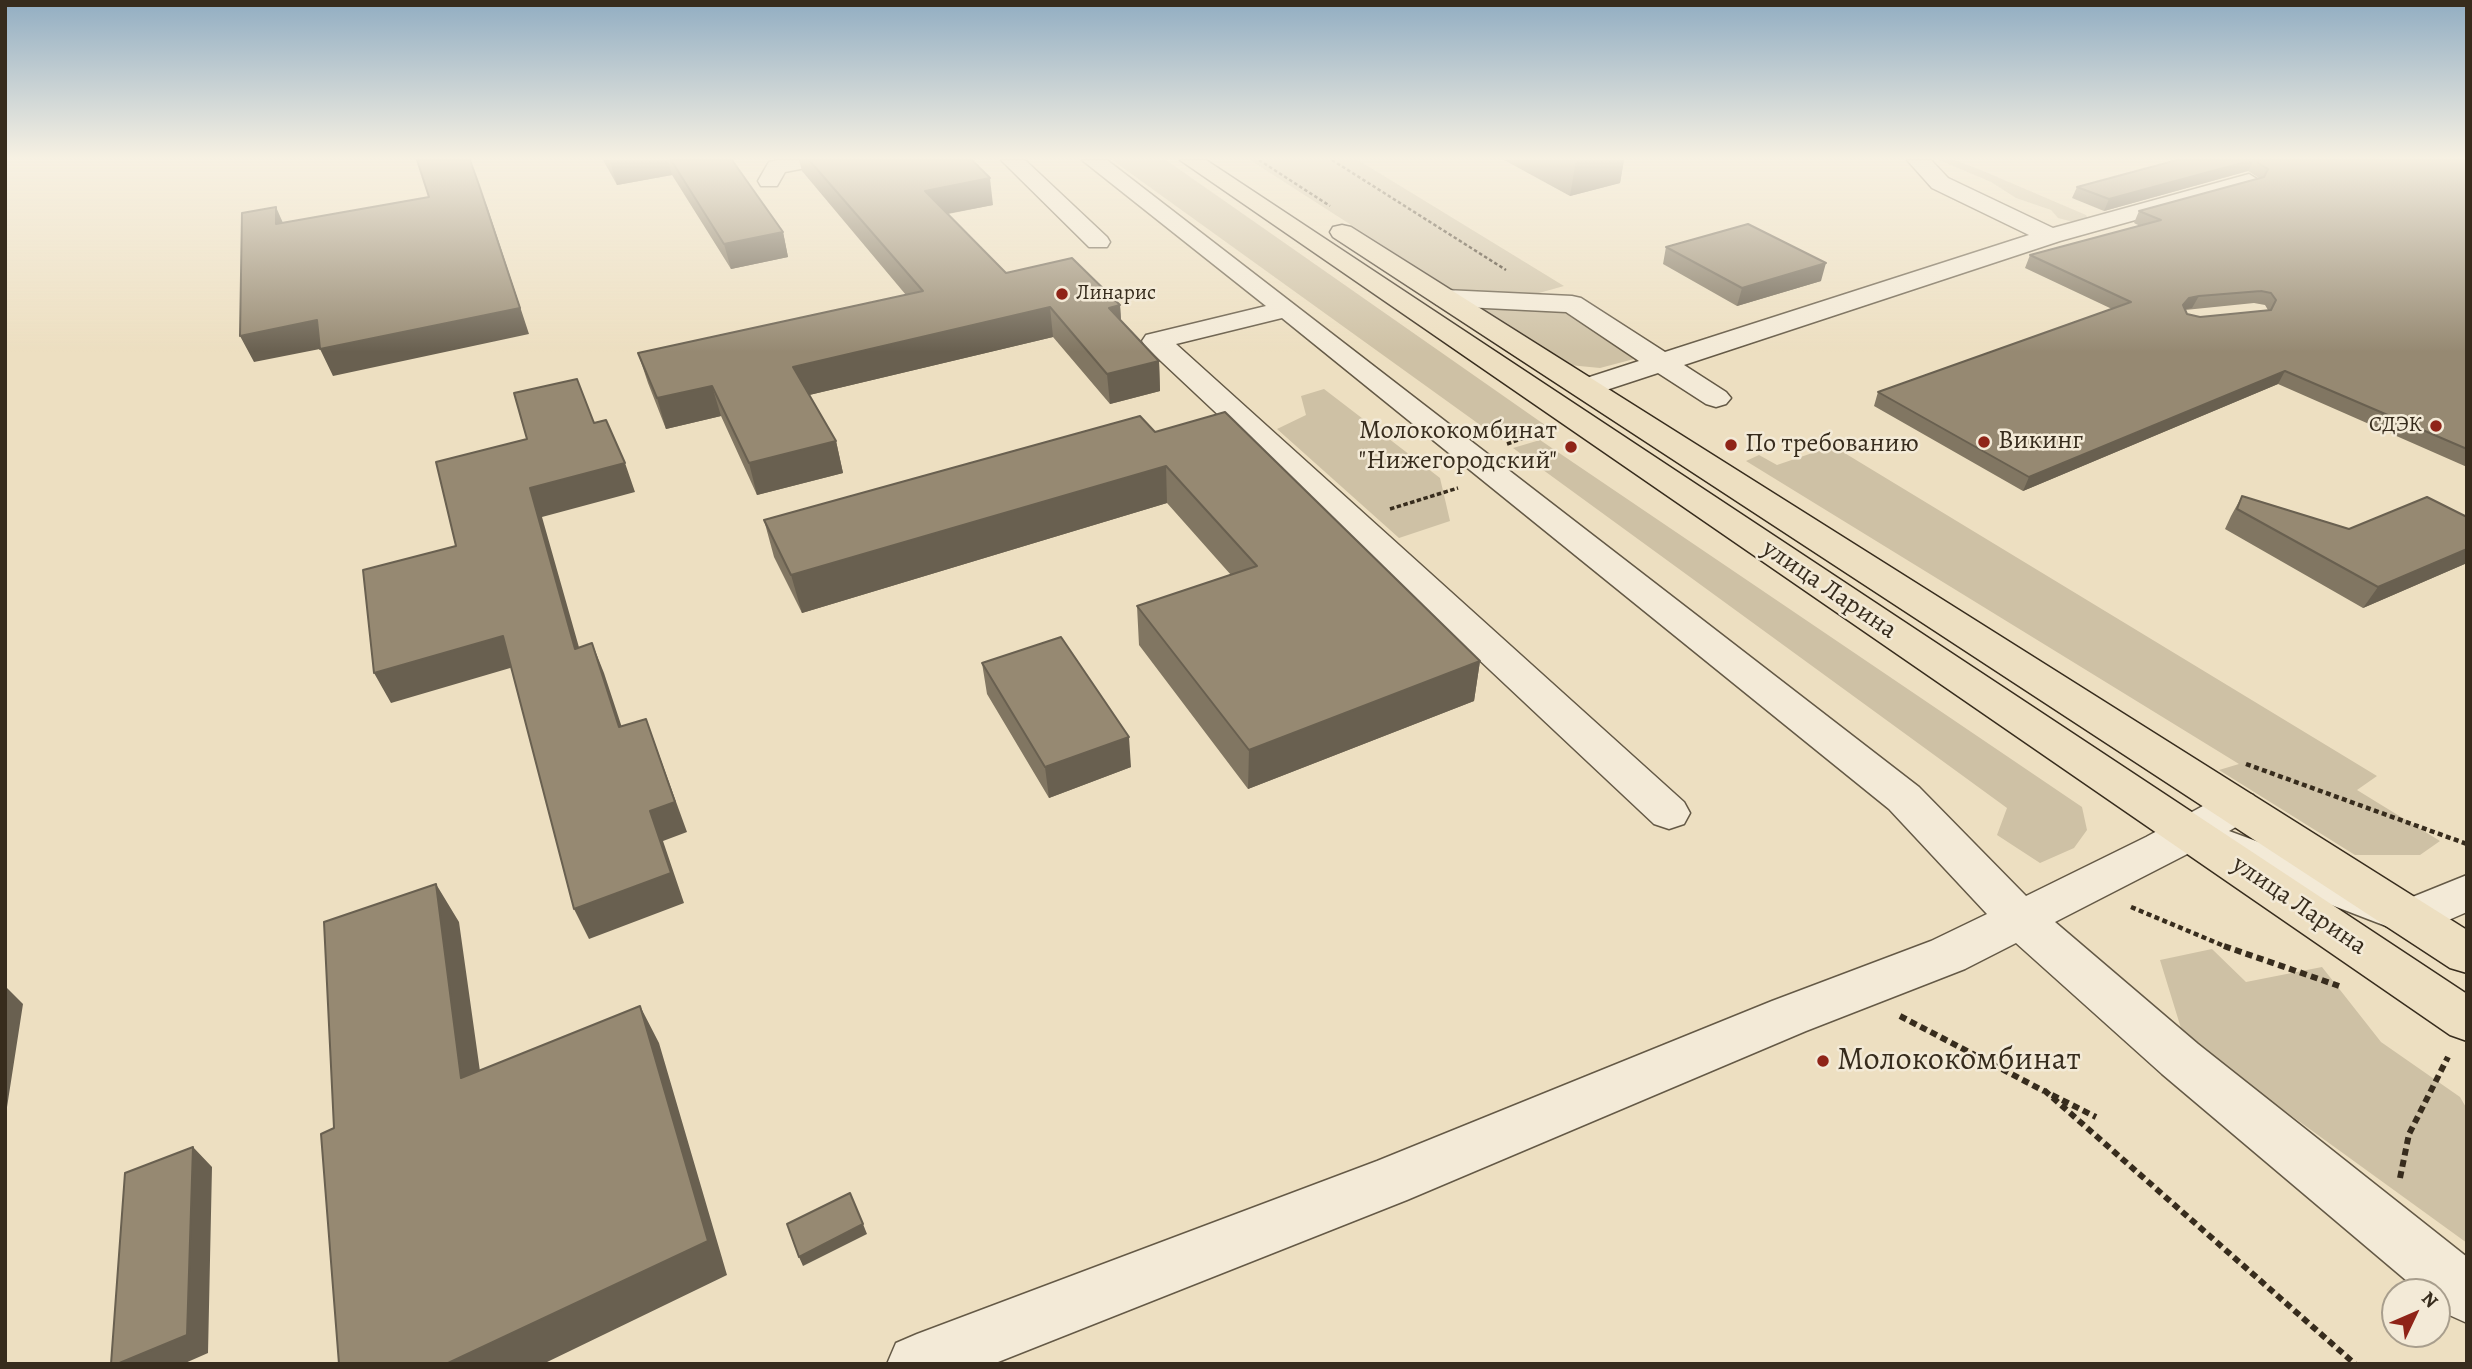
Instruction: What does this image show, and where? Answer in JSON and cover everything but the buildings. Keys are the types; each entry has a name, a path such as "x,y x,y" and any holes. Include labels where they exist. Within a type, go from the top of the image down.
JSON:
{"main road":[{"name":"улица Ларина","path":"1286,224 2191,833 2459,1036"},
{"name":"улица Ларина","path":"1331,224 2467,954"}],"street":[{"path":"1079,224 1098,242"},
{"path":"1176,224 1905,798 2021,920 2180,1059 2467,1294"},
{"path":"2026,224 2051,236"},
{"path":"1584,388 2095,224"},
{"path":"1445,298 1572,304 1716,398"},
{"path":"1287,309 1156,341 1669,813"},
{"path":"1214,436 1248,426"},
{"path":"917,1364 1388,1182 1789,1016 1948,955 2085,888 2238,806"},
{"path":"2191,833 2412,918 2467,892"}],"path":[{"path":"1433,224 1513,275 1539,302"},
{"path":"1410,503 1469,484"},
{"path":"2234,760 2467,844"},
{"path":"2085,888 2252,958 2341,987"},
{"path":"1896,1014 2096,1117"},
{"path":"2389,1230 2409,1134 2459,1036"},
{"path":"2044,1090 2355,1364"}],"shaded area":[{"path":"1201,224 1257,224 1545,425 1501,440"},
{"path":"1349,224 1462,224 1564,286 1539,293 1634,359 1600,368 1569,365"},
{"path":"1324,389 1440,478 1450,521 1399,538 1277,429 1306,415 1301,396"},
{"path":"1540,440 2082,807 2087,830 2074,848 2040,863 1997,835 2007,808 1513,448"},
{"path":"1833,446 2377,776 2357,790 2440,841 2420,855 2355,855 2219,770 2239,764 1746,461 1759,455 1777,465"},
{"path":"2212,949 2246,982 2322,967 2381,1042 2460,1097 2467,1109 2467,1243 2184,1038 2160,960"}],"place":[{"name":"Линарис","path":"1062,294"},
{"name":"СДЭК","path":"2436,426"},
{"name":"Викинг","path":"1984,442"},
{"name":"По требованию","path":"1731,445"},
{"name":"Молококомбинат \"Нижегородский\"","path":"1571,447"},
{"name":"Молококомбинат","path":"1823,1061"}]}
